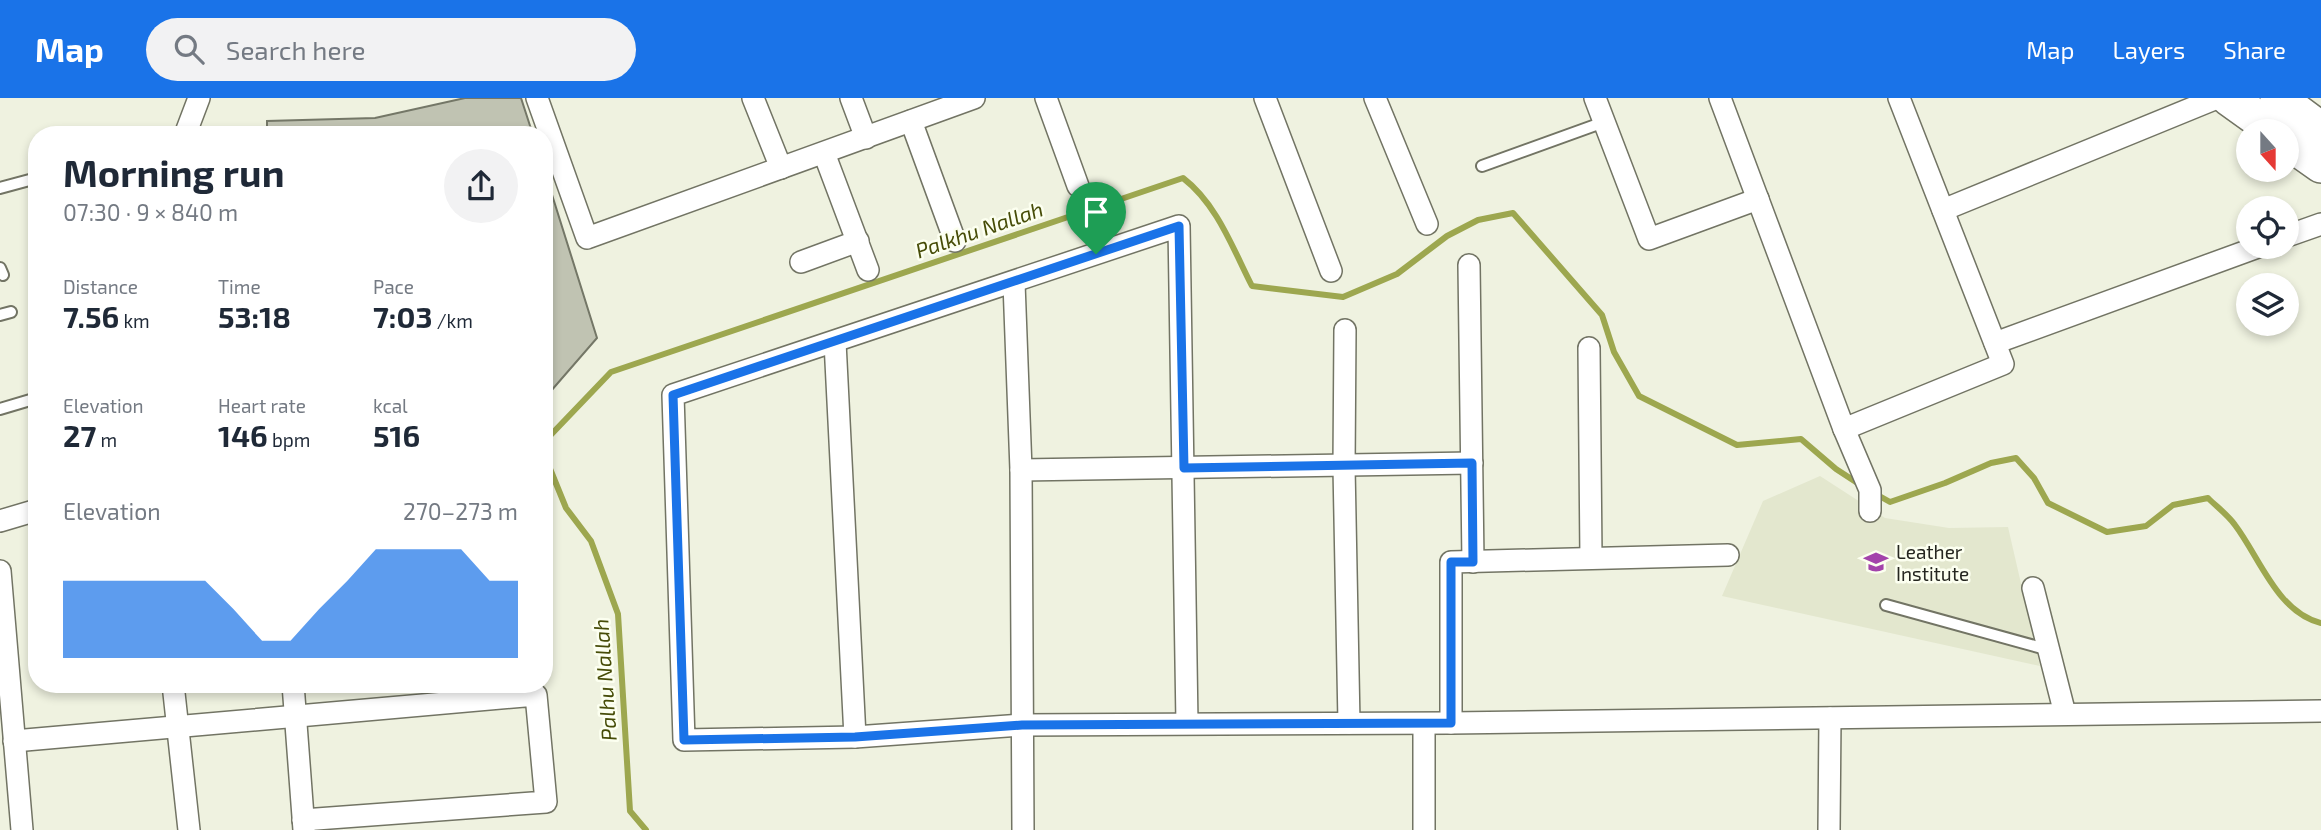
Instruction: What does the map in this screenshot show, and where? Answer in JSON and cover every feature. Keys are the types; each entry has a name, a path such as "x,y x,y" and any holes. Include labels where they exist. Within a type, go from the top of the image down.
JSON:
{"main road":[{"path":"2229,98 2258,119"},
{"path":"2278,98 2321,130"},
{"path":"2300,150 2321,165"}],"street":[{"path":"188,126 199,98"},
{"path":"537,98 547,126"},
{"path":"753,98 781,168"},
{"path":"851,98 866,138"},
{"path":"553,143 587,238 974,98"},
{"path":"1046,98 1077,186"},
{"path":"1265,98 1331,271"},
{"path":"1375,98 1427,224"},
{"path":"1595,98 1649,239 1758,199"},
{"path":"1720,98 1844,429 1870,490 1870,512"},
{"path":"1844,429 2003,364 1899,98"},
{"path":"1943,210 2217,98"},
{"path":"911,121 955,241"},
{"path":"824,153 868,270"},
{"path":"2299,232 2321,224"},
{"path":"1187,723 1179,226 673,395 684,740 855,737 1022,725 1424,724 2321,711"},
{"path":"801,262 858,241"},
{"path":"1995,343 2236,255"},
{"path":"1469,265 1473,562"},
{"path":"1014,283 1021,470 1023,830"},
{"path":"1345,330 1344,467 1349,723"},
{"path":"835,342 855,737"},
{"path":"1588,348 1591,558"},
{"path":"1021,470 1472,463"},
{"path":"0,521 28,513"},
{"path":"1451,723 1451,562 1728,555"},
{"path":"0,571 22,830"},
{"path":"2033,588 2065,714"},
{"path":"174,693 189,830"},
{"path":"14,741 295,716 458,693 536,695 546,802 303,825 295,716 294,693"},
{"path":"1829,830 1830,718"},
{"path":"1424,724 1424,830"}],"lane":[{"path":"1482,166 1604,122"},
{"path":"0,188 28,180"},
{"path":"0,409 28,400"},
{"path":"1886,606 2049,650"}],"shaded area":[{"name":"Leather Institute","path":"1820,476 1885,518 1949,528 2008,527 2040,666 1722,596 1763,501"}],"building":[{"path":"465,98 521,98 530,126 267,126 267,121 375,118"},
{"path":"553,198 597,338 553,389"}],"waterway":[{"name":"Palkhu Nallah","path":"553,433 611,372 1183,178 1215,214 1252,286 1343,297 1397,274 1447,236 1478,220 1513,213 1602,315 1614,352 1639,396 1737,445 1801,439 1836,469 1859,484"},
{"name":"Palkhu Nallah","path":"1874,493 1890,502 1991,463 2016,458 2034,478 2048,503 2107,532 2146,526 2173,505 2208,498 2235,525 2281,596 2306,617 2321,623"},
{"name":"Palhu Nallah","path":"553,476 566,508 591,541 618,614 630,811 646,830"}],"place":[{"name":"Leather Institute","path":"1876,562"}],"route":[{"path":"1179,226 1184,468 1472,463 1473,562 1451,562 1451,723 1022,725 855,737 684,740 673,395 1096,254 1179,226"}]}
